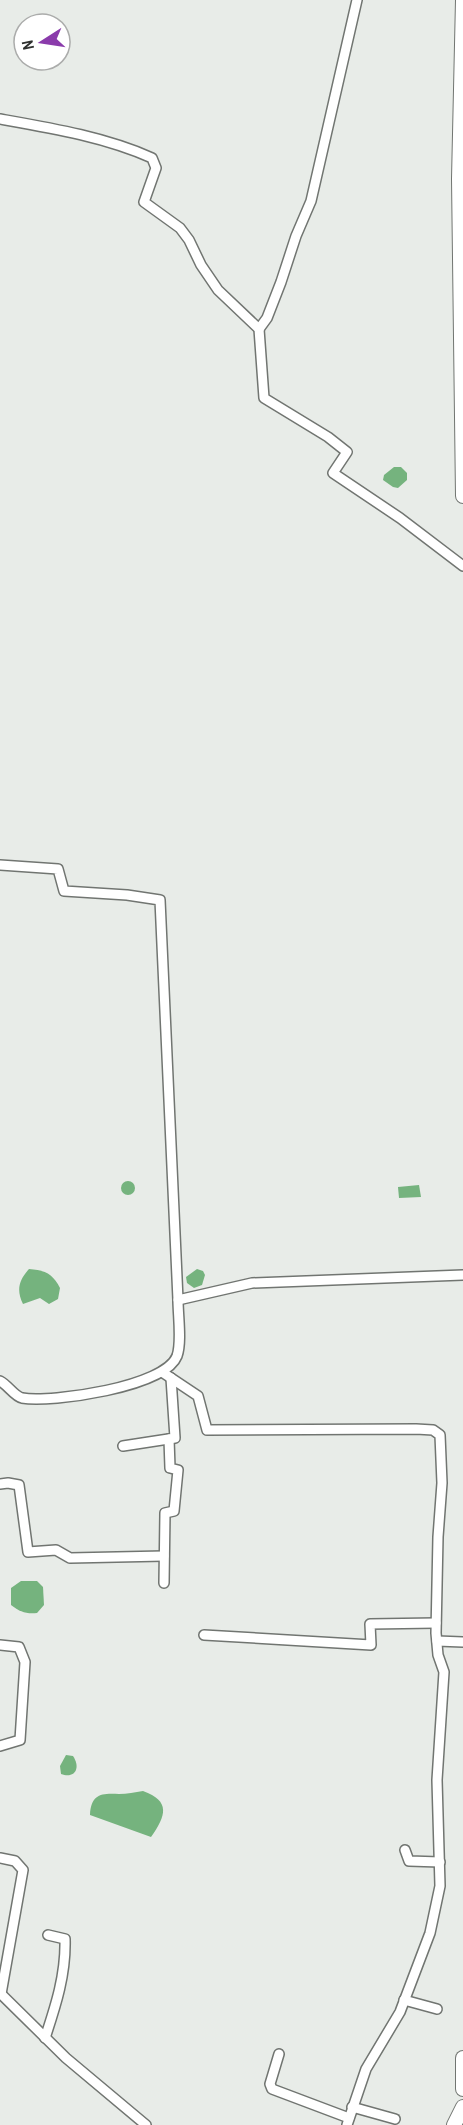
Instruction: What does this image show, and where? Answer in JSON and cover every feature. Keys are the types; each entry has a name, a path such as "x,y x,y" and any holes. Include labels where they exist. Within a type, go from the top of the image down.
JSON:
{"main road":[{"path":"463,0 459,179 463,496"},
{"path":"463,2058 463,2089"},
{"path":"454,2125 463,2107"}],"street":[{"path":"357,0 311,201 267,318 259,329 264,398 328,437 347,452 333,473 400,518 463,566"},
{"path":"0,119 50,128 128,147 152,158 156,168 144,202 180,228 189,240 201,266 218,290 259,329"},
{"path":"0,865 58,869 64,891 127,895 160,900 178,1300 176,1358 167,1375 175,1438 123,1446"},
{"path":"178,1300 252,1283 463,1275"},
{"path":"0,1381 19,1398 48,1399 121,1388 167,1375 198,1396 207,1430 416,1429 434,1430 440,1435 442,1483 436,1623 437,1641 444,1672 437,1780 440,1886 430,1933 404,2000 386,2037 366,2069 348,2122 272,2089 270,2084 279,2054"},
{"path":"164,1583 165,1513 174,1511 178,1470 170,1468 169,1439"},
{"path":"0,1484 19,1485 28,1552 56,1550 70,1558 164,1556"},
{"path":"204,1635 370,1645 370,1624 436,1623"},
{"path":"437,1641 463,1642"},
{"path":"0,1645 19,1647 25,1662 21,1740 0,1746"},
{"path":"405,1850 409,1862 440,1863"},
{"path":"0,1858 15,1861 23,1870 1,1994 45,2038 146,2125"},
{"path":"45,2038 57,2004 65,1961 65,1939 48,1935"},
{"path":"404,2000 437,2009"},
{"path":"352,2107 395,2119"}],"shaded area":[{"path":"394,467 401,467 407,473 407,480 398,488 383,480 384,475"},
{"path":"128,1181 133,1183 135,1188 133,1193 128,1195 123,1193 121,1188 123,1183"},
{"path":"419,1185 421,1197 399,1198 398,1187"},
{"path":"29,1269 40,1270 54,1279 60,1288 58,1299 49,1304 40,1298 23,1304 20,1285"},
{"path":"197,1269 203,1271 205,1275 202,1285 194,1288 187,1283 186,1277"},
{"path":"21,1581 37,1581 43,1587 44,1605 37,1613 23,1612 11,1605 11,1588"},
{"path":"66,1755 73,1756 76,1765 75,1771 70,1775 61,1774 60,1766"},
{"path":"143,1791 158,1799 162,1804 160,1822 151,1837 90,1815 92,1803 98,1796"}]}
